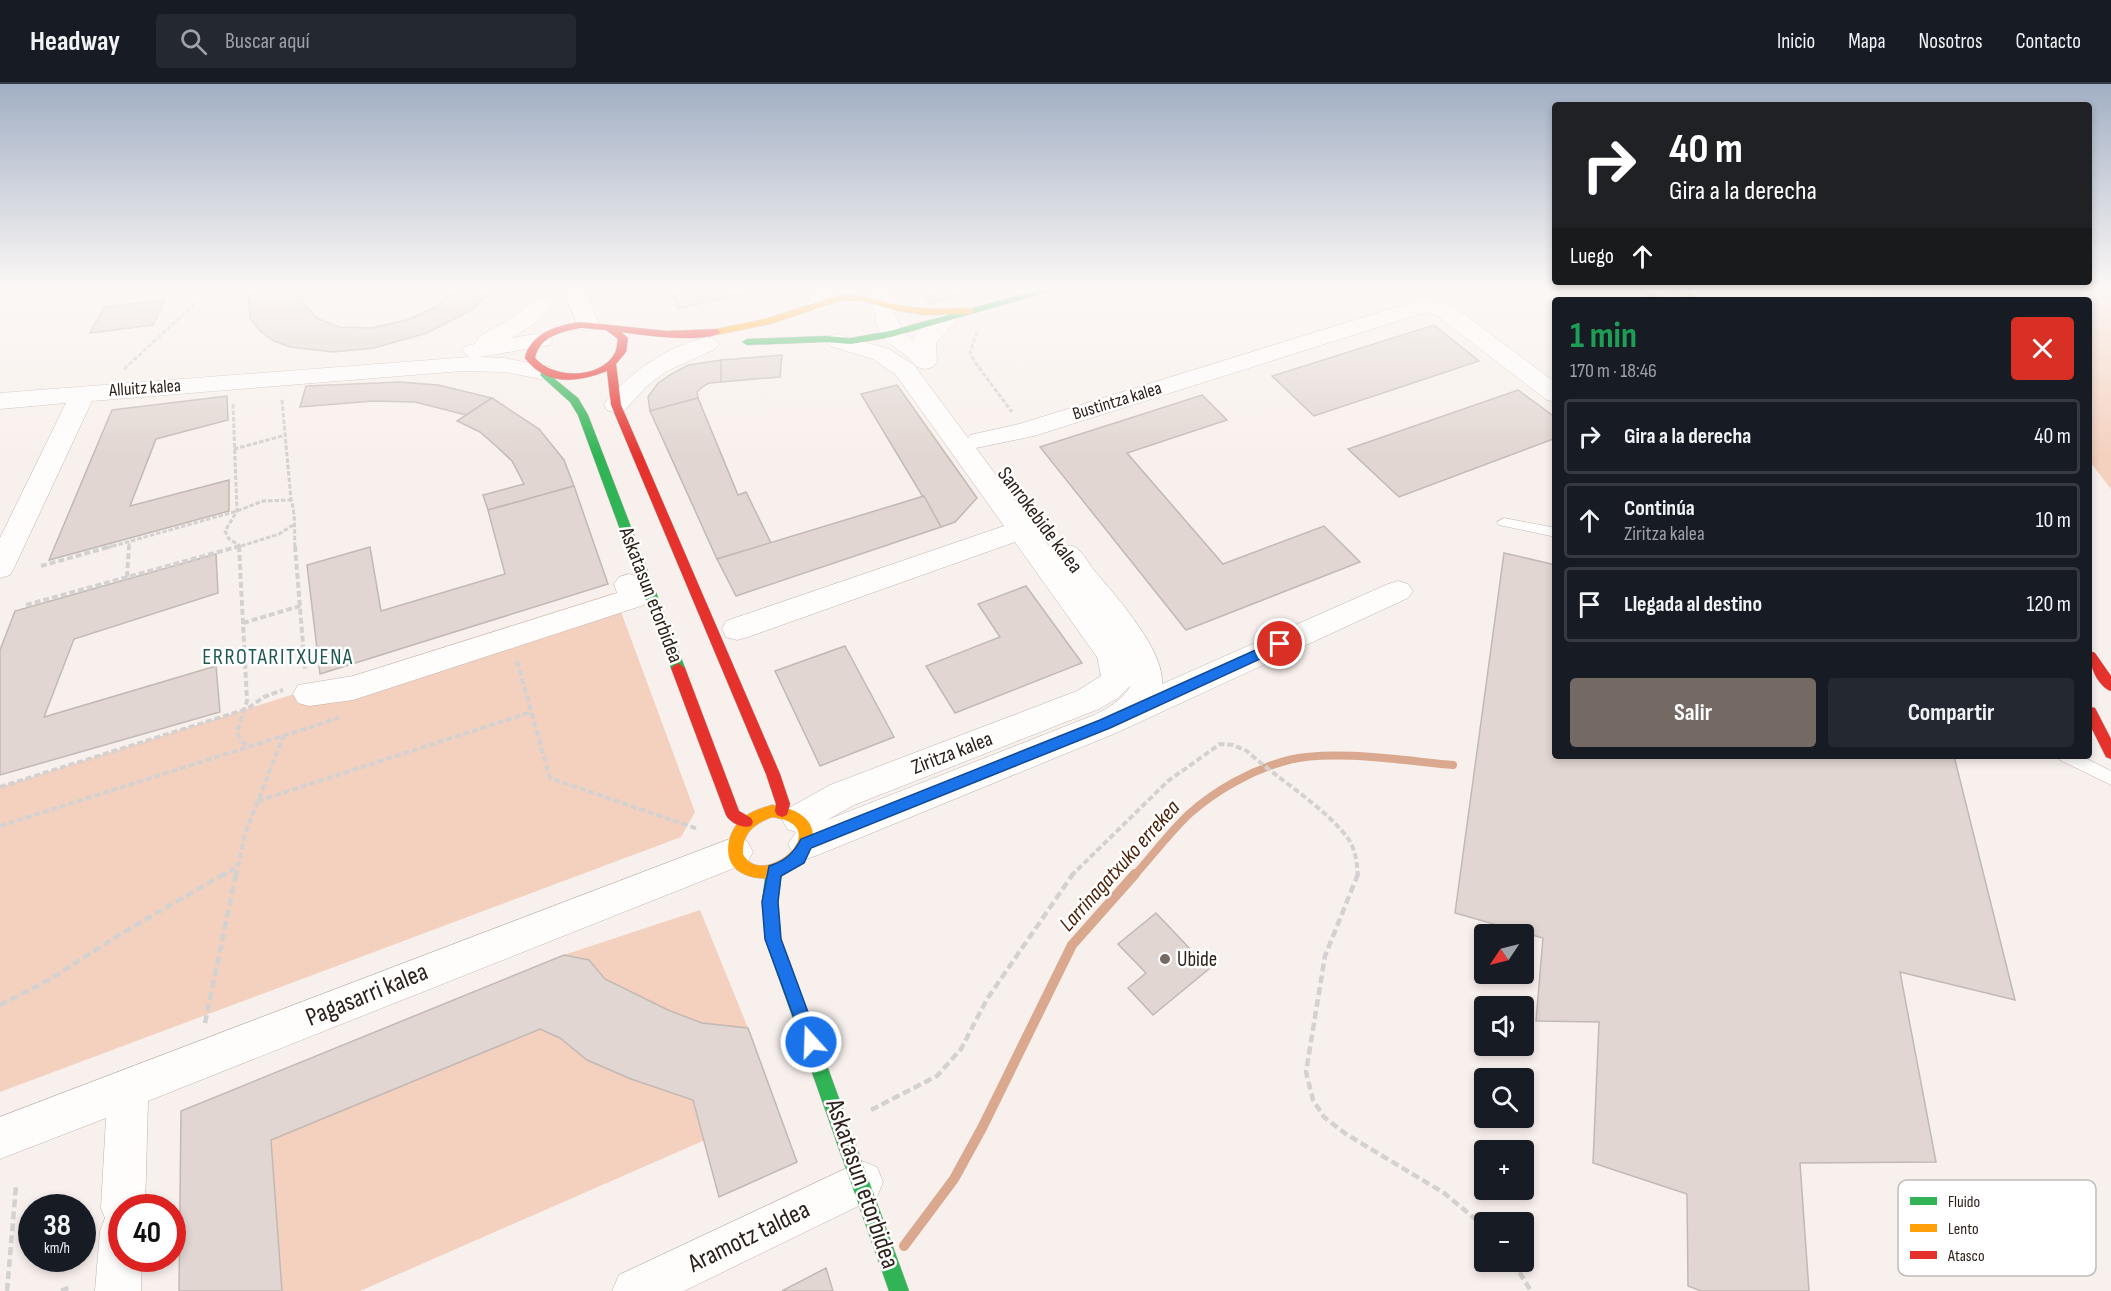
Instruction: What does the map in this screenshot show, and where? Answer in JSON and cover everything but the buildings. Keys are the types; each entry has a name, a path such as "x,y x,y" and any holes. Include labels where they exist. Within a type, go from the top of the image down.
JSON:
{"street":[{"path":"465,352 483,344"},
{"name":"Alluitz kalea","path":"0,388 465,352 505,344"},
{"path":"538,344 531,352 530,360 533,367 557,377 579,376 600,370 613,362 633,357"},
{"name":"Askatasun etorbidea","path":"624,344 621,353 613,362 616,405 774,774 783,804 796,825"},
{"path":"653,353 705,344"},
{"path":"616,405 637,380 655,366 706,344"},
{"name":"Sanrokebide kalea","path":"855,344 892,360 905,370 921,389 1108,649 1117,670 1115,702 1138,701 1148,681 1145,664 1131,641 979,441 911,344"},
{"path":"924,344 922,353 925,362"},
{"name":"Bustintza kalea","path":"979,441 1025,430 1300,344"},
{"name":"Bustintza kalea","path":"1489,344 1552,392"},
{"name":"Alluitz kalea","path":"0,401 462,364 504,365 543,373"},
{"name":"Askatasun etorbidea","path":"543,373 574,400 583,415 740,837"},
{"path":"0,568 77,405 86,393"},
{"path":"737,628 1012,532"},
{"name":"Askatasun etorbidea","path":"309,694 365,684 634,598 629,584"},
{"name":"Ziritza kalea","path":"796,825 842,795 1088,700 1115,702 1398,591"},
{"path":"2092,659 2111,686"},
{"path":"2092,716 2111,753"},
{"path":"763,813 796,825 798,858 783,868 774,871 753,870 738,860 740,837 763,813"},
{"name":"Pagasarri kalea","path":"0,1138 285,1029 449,962 740,837"},
{"name":"Askatasun etorbidea","path":"774,871 770,902 773,939 856,1164 899,1291"},
{"path":"124,1194 128,1088"},
{"name":"Aramotz taldea","path":"635,1291 856,1164"},
{"path":"118,1291 119,1272"}],"lane":[{"path":"1504,522 1552,532"},
{"path":"2072,759 2111,778"}],"path":[{"path":"124,370 152,344"},
{"path":"973,344 970,352 974,361 1015,415"},
{"path":"280,377 291,500 295,511 293,525 309,694"},
{"path":"233,381 237,511 225,531 229,539 239,545"},
{"path":"234,449 286,435"},
{"path":"41,566 237,511 250,505 277,498 291,500"},
{"path":"26,605 279,534 293,525"},
{"path":"127,577 129,541"},
{"path":"239,545 247,709 237,725 237,733 243,743 250,747"},
{"path":"243,623 300,606"},
{"path":"506,664 528,657"},
{"path":"517,661 550,778 698,830"},
{"path":"0,787 247,709 264,697 282,690 298,689 315,696 319,711 316,721 309,728"},
{"path":"257,801 531,712"},
{"path":"0,826 350,715"},
{"path":"205,1023 245,834 283,736"},
{"path":"856,1164 869,1135 861,1115 937,1076 961,1049 987,999 1072,875 1168,781 1220,744 1233,745 1247,751 1332,821 1350,841 1357,859 1358,878 1326,956 1306,1072 1313,1100 1324,1118 1346,1134 1444,1193 1474,1218"},
{"path":"0,1005 47,981 124,932 238,866"},
{"path":"7,1291 16,1186"},
{"path":"1519,1272 1531,1291"},
{"path":"61,1291 70,1287"}],"shaded area":[{"path":"2092,344 2111,344 2111,489 2092,465"},
{"path":"614,593 695,812 681,837 0,1092 0,787"},
{"path":"700,910 748,1028 702,1023 668,1010 605,979 588,960 564,955"},
{"path":"540,1029 560,1038 587,1060 631,1079 693,1100 705,1140 360,1291 282,1291 271,1140"}],"waterway":[{"name":"Larrinagatxuko errekea","path":"1134,876 1174,829 1200,805 1236,781 1275,764 1307,757 1348,756 1453,765"},
{"name":"Larrinagatxuko errekea","path":"904,1246 954,1179 982,1128 1072,945 1135,874"}],"traffic: fast":[{"path":"545,374 574,400 583,415 678,668"},
{"path":"774,871 770,902 773,939 899,1291"}],"traffic: slow":[{"path":"772,811 790,814 802,822 807,832 805,843 790,863 777,870 763,872 748,869 742,865 735,854 736,840 742,828 750,821 772,811"}],"traffic: jam":[{"path":"536,344 530,358 537,367 561,376 576,376 603,369 614,361 621,352 622,344"},
{"path":"611,363 616,405 773,774 783,804 782,811"},
{"path":"2092,659 2111,686"},
{"path":"678,668 733,815 746,822"},
{"path":"2092,716 2111,753"}],"place":[{"name":"Ubide","path":"1165,959"}],"district":[{"name":"ERROTARITXUENA","path":"278,657"}],"route":[{"path":"811,1042 773,939 770,902 774,871 791,864 798,858 806,844 1105,724 1280,644"}]}
